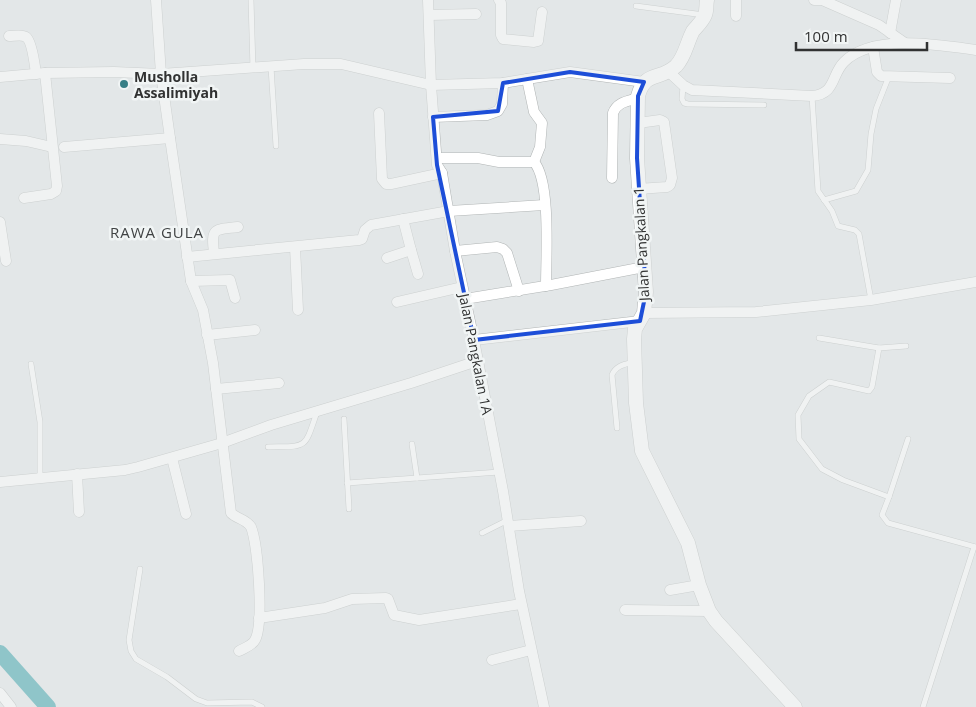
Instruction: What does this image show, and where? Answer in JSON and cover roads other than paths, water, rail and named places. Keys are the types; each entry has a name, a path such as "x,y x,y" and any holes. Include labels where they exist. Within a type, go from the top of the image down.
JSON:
{"main road":[{"path":"644,82 669,72 678,64 693,32 705,15 707,0"},
{"name":"Jalan Pangkalan 1","path":"644,82 638,98 638,189 646,292 642,317 635,329 634,339 636,403 642,451 688,543 699,585 709,611 795,707"}],"street":[{"path":"156,0 162,74 190,281 202,310 207,335 216,388 231,513 248,522 253,531 258,561 259,618 254,641 239,651"},
{"name":"Jalan Pangkalan 1A","path":"428,0 431,85 438,165 442,174 455,251 499,472 522,604 544,707"},
{"path":"499,0 501,3 501,35 503,39 534,42 538,40 542,12"},
{"path":"736,0 736,16"},
{"path":"814,0 822,0 878,25 905,43"},
{"path":"890,33 896,0"},
{"path":"429,15 476,14"},
{"path":"9,36 27,37 41,73 56,186 56,191 51,194 24,198"},
{"path":"669,72 683,85 692,90 819,96 826,92 844,62 854,55 873,47 920,43 976,50"},
{"path":"873,47 877,72 881,76 950,78"},
{"path":"0,77 41,73 114,72 162,74 340,64 376,74 431,85 502,83 570,72 644,82"},
{"path":"528,79 534,112 542,124 540,147 534,162"},
{"path":"434,117 487,115 498,111 502,104 502,83"},
{"path":"612,178 613,113 615,107 621,103 638,98"},
{"path":"380,113 382,179 386,184 442,174"},
{"path":"638,123 660,120 664,122 672,178 670,185 667,187 638,189"},
{"path":"64,147 170,138"},
{"path":"0,139 26,141 52,147"},
{"path":"437,158 478,158 499,162 534,162"},
{"path":"534,162 541,174 544,205 546,286"},
{"path":"187,257 359,240 362,239 367,227 403,219 448,211 544,205"},
{"path":"403,219 418,274"},
{"path":"0,222 6,262"},
{"path":"214,253 212,236 214,232 220,229 238,227"},
{"path":"295,247 298,310"},
{"path":"455,251 497,247 503,249 507,252 519,291"},
{"path":"387,258 411,250"},
{"path":"465,299 519,291 644,267"},
{"path":"190,281 230,280 235,298"},
{"path":"474,340 642,317 756,312 871,300 976,282"},
{"path":"397,302 462,287"},
{"path":"207,335 256,330"},
{"path":"0,482 125,470 222,443 270,425 477,361"},
{"path":"216,388 279,383"},
{"path":"172,458 186,514"},
{"path":"77,474 79,512"},
{"path":"508,523 581,521"},
{"path":"670,590 699,585"},
{"path":"259,618 325,608 352,599 386,598 394,615 419,620 522,604"},
{"path":"625,610 709,611"},
{"path":"492,660 531,650"},
{"path":"0,693 11,707"}],"lane":[{"path":"250,0 253,69"},
{"path":"636,6 705,15"},
{"path":"271,67 276,146"},
{"path":"824,200 856,192 868,170 871,134 876,109 889,76"},
{"path":"683,85 682,99 684,103 688,104 764,105"},
{"path":"812,96 818,191 832,211 838,226 855,230 859,234 871,300"},
{"path":"819,338 879,348 906,346"},
{"path":"879,348 872,387 864,391 828,382 809,396 798,415 799,438 822,469 843,480 889,497"},
{"path":"617,428 612,375 618,367 635,361"},
{"path":"31,364 40,422 40,478"},
{"path":"268,447 298,446 303,444 307,440 317,412"},
{"path":"344,419 349,508"},
{"path":"908,438 882,515 888,523 975,547 923,707"},
{"path":"412,444 418,478"},
{"path":"347,484 499,472"},
{"path":"482,533 508,523"},
{"path":"140,569 130,640 131,651 136,658 167,677 196,699 204,702 252,702 262,707"}],"waterway":[{"path":"0,653 48,707"}],"place":[{"name":"Musholla Assalimiyah","path":"124,84"}],"district":[{"name":"RAWA GULA","path":"157,232"}]}
